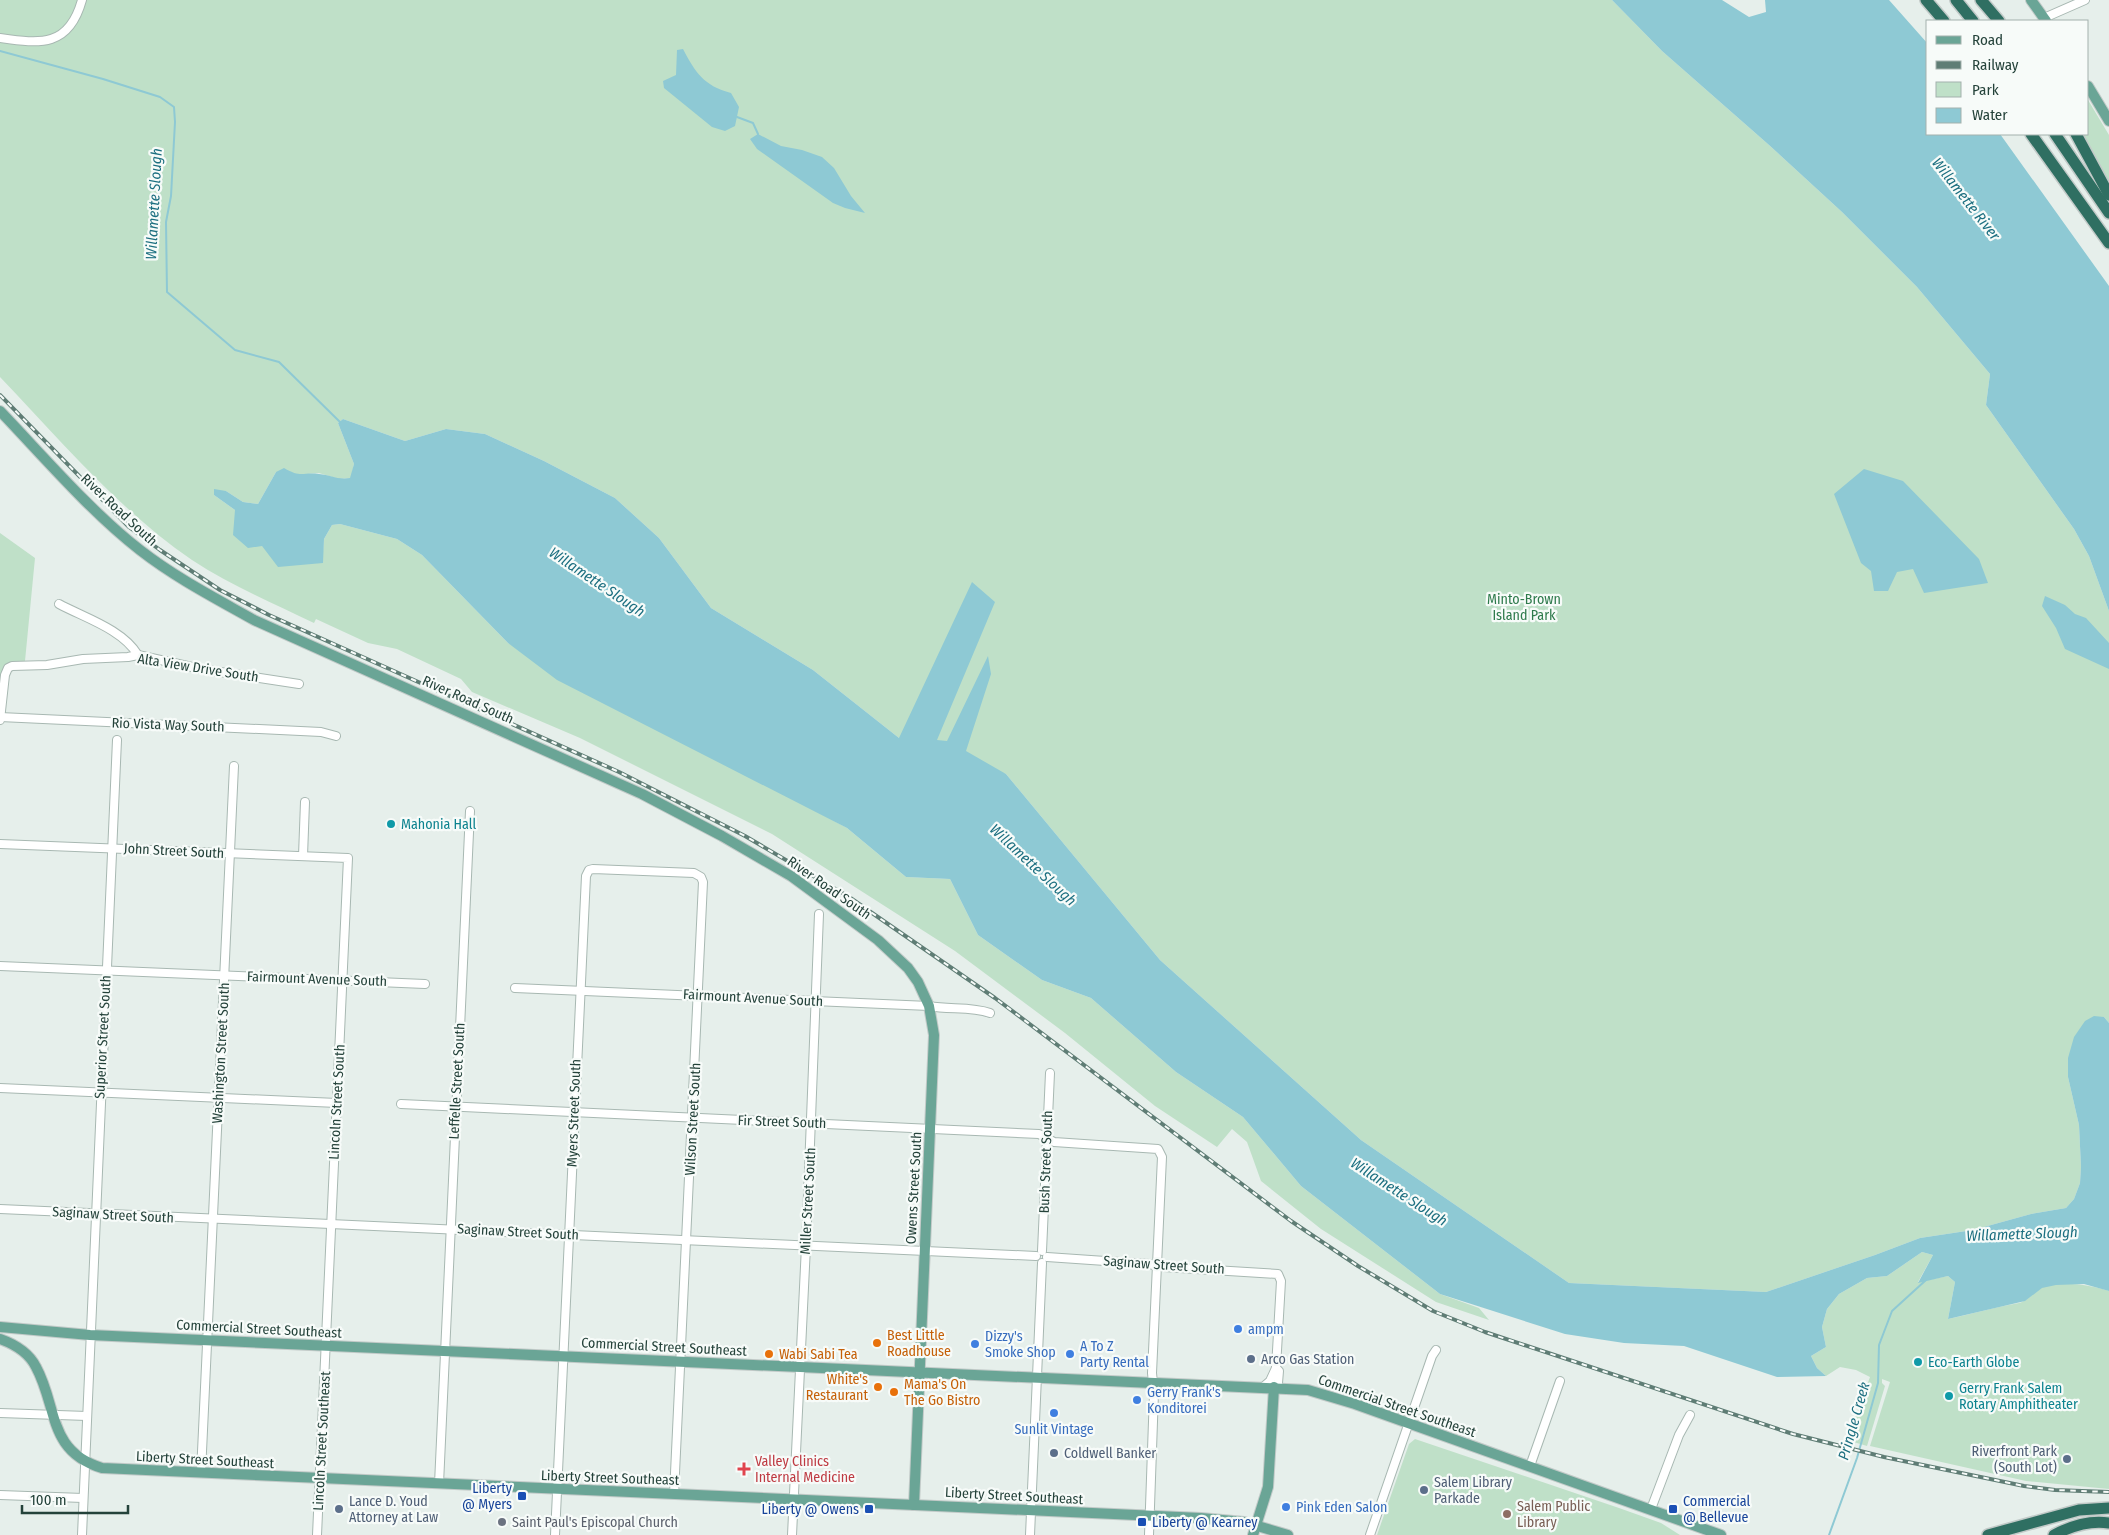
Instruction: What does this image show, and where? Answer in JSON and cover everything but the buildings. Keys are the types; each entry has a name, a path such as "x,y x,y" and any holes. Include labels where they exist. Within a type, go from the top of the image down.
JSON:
{"highway":[{"path":"1926,0 1943,20"},
{"path":"1956,0 1972,20"},
{"path":"1981,0 1998,20"},
{"path":"2032,135 2109,243"},
{"path":"2057,135 2109,212"},
{"path":"2077,135 2109,195"},
{"path":"1988,1535 2079,1510 2109,1508"},
{"path":"2054,1535 2076,1525 2090,1522 2109,1523"}],"main road":[{"path":"2031,0 2045,19"},
{"path":"2089,88 2109,121"},
{"name":"River Road South","path":"0,411 124,537 193,587 254,620 586,768 722,836 804,885 888,948 914,976 928,1006"},
{"name":"Owens Street South","path":"914,1505 934,1036 928,1006"},
{"name":"Commercial Street Southeast","path":"0,1327 90,1335 1153,1381 1308,1390 1326,1394 1721,1535"},
{"name":"Liberty Street Southeast","path":"0,1339 23,1351 36,1366 59,1434 68,1447 85,1460 102,1468 1220,1520 1256,1524 1288,1535"},
{"path":"1253,1535 1268,1487 1268,1387"}],"street":[{"path":"0,38 35,42 55,39 73,24 82,0"},
{"path":"2045,19 2085,0"},
{"path":"59,604 122,636 138,655"},
{"name":"Alta View Drive South","path":"0,718 8,668 82,659 138,655 201,669 299,684"},
{"name":"Rio Vista Way South","path":"0,718 322,732 336,736"},
{"name":"Superior Street South","path":"82,1535 117,740"},
{"name":"Washington Street South","path":"202,1473 234,766"},
{"path":"303,856 305,802"},
{"name":"Leffelle Street South","path":"439,1484 470,811"},
{"name":"John Street South","path":"0,844 348,858"},
{"name":"Lincoln Street South","path":"326,1346 348,858"},
{"name":"Wilson Street South","path":"589,870 694,873 701,877 703,888 682,1361 674,1494"},
{"name":"Myers Street South","path":"555,1535 580,991 586,876 589,870"},
{"name":"Miller Street South","path":"792,1535 812,1123 819,914"},
{"name":"Fairmount Avenue South","path":"0,966 425,984"},
{"name":"Fairmount Avenue South","path":"515,988 928,1006 981,1009 990,1013"},
{"name":"Bush Street South","path":"1030,1535 1050,1073"},
{"path":"0,1088 337,1103"},
{"name":"Fir Street South","path":"401,1104 1039,1134 1054,1142 1154,1148 1160,1150 1162,1158 1157,1266"},
{"name":"Saginaw Street South","path":"0,1209 925,1251 1275,1273 1280,1275 1281,1281 1276,1368 1279,1372 1278,1383 1268,1387"},
{"path":"1149,1535 1157,1266"},
{"name":"Lincoln Street Southeast","path":"317,1535 326,1346"},
{"path":"1370,1535 1432,1356 1436,1350"},
{"path":"1530,1466 1560,1381"},
{"path":"0,1413 87,1416"},
{"path":"1651,1509 1679,1435 1690,1415"},
{"path":"0,1495 83,1498"}],"green space":[{"name":"Minto-Brown Island Park","path":"0,0 1612,0 1662,51 1842,212 1917,287 1990,374 1986,405 2074,529 2089,556 2109,611 2109,1023 2104,1017 2068,1077 2079,1125 2080,1183 2074,1199 2066,1208 2031,1214 1973,1230 1920,1238 1766,1292 1569,1283 1361,1140 1160,960 1006,774 899,738 813,670 711,608 659,538 615,498 544,461 485,434 446,429 405,441 343,419 338,423 354,464 351,478 339,479 319,473 295,475 276,472 258,504 243,502 226,491 214,495 235,510 262,546 322,563 324,539 332,525 340,524 397,539 422,555 508,643 847,828 906,877 950,879 978,935 1042,980 1091,998 1176,1072 1243,1117 1301,1186 1440,1294 1479,1308 1489,1320 1436,1302 1321,1229 1261,1181 1247,1142 1232,1129 1217,1147 1155,1106 1065,1033 955,951 772,834 580,738 472,692 461,679 397,649 368,643 316,619 314,623 221,578 165,540 115,497 0,377"},
{"path":"2089,102 2109,135 2109,187 2081,135 2089,135"},
{"path":"0,533 35,558 25,661 4,665 0,703"},
{"path":"1922,1252 1933,1255 1918,1282 1948,1276 1955,1282 1948,1319 2019,1303 2041,1288 2057,1284 2075,1284 2109,1291 2109,1489 2026,1481 1870,1446 1890,1382 1882,1379 1882,1383 1885,1386 1867,1446 1847,1440 1870,1377 1856,1370 1840,1367 1826,1376 1817,1368 1811,1356 1826,1347 1822,1327 1827,1309 1839,1294 1867,1278 1887,1276"},
{"path":"1415,1439 1661,1523 1680,1535 1377,1535 1409,1444"}],"water":[{"name":"Willamette River","path":"1612,0 1722,0 1749,17 1766,12 1765,0 1889,0 1926,42 1926,135 2001,135 2109,286 2109,611 2089,556 2074,529 1986,405 1990,374 1917,287 1842,212 1662,51"},
{"path":"683,49 701,77 714,86 731,93 739,107 735,126 725,131 712,127 664,88 663,81 676,75 677,50"},
{"path":"758,134 781,146 802,150 822,157 834,168 851,196 865,213 833,203 757,149 750,139"},
{"path":"343,419 405,441 446,429 485,434 544,461 615,498 659,538 711,608 813,670 899,738 972,582 995,602 937,740 947,741 988,656 991,674 966,751 1006,774 1160,960 1361,1140 1569,1283 1766,1292 1920,1238 1973,1230 2031,1214 2066,1208 2074,1199 2080,1183 2081,1167 2079,1125 2068,1077 2068,1058 2074,1037 2085,1021 2094,1016 2104,1017 2109,1023 2109,1291 2084,1284 2056,1285 2042,1288 2025,1301 1948,1319 1955,1282 1948,1276 1918,1283 1933,1255 1922,1252 1887,1276 1867,1278 1839,1294 1827,1309 1822,1327 1826,1347 1811,1356 1817,1368 1826,1376 1777,1377 1684,1346 1624,1343 1565,1334 1440,1294 1301,1186 1243,1117 1176,1072 1091,998 1042,980 978,935 950,879 906,877 847,828 557,680 508,643 422,555 397,539 340,524 332,525 324,539 323,563 278,567 262,546 248,548 233,535 235,510 214,495 214,489 226,491 243,502 258,504 276,472 284,468 298,474 319,474 350,478 354,464 338,423"},
{"path":"1864,469 1903,481 1979,559 1988,583 1924,593 1913,569 1897,572 1888,591 1874,591 1871,571 1861,563 1834,494"},
{"path":"2045,596 2065,605 2075,614 2086,618 2109,643 2109,669 2065,649 2056,628 2042,606"}],"waterway":[{"name":"Willamette Slough","path":"0,51 103,79 160,97 174,107 175,122 171,196 166,222 167,292 235,350 279,362 340,422"},
{"path":"737,117 753,123 758,134"},
{"name":"Pringle Creek","path":"1829,1535 1857,1458 1878,1383 1879,1345 1892,1311 1926,1280"}],"railway":[{"path":"0,395 129,527 220,590 269,615 619,772 745,836 849,897 995,998 1291,1221 1358,1266 1433,1311 1485,1332 1793,1434 1884,1457 2024,1486 2055,1490 2109,1492"}],"place":[{"name":"Mahonia Hall","path":"391,824"},
{"name":"ampm","path":"1238,1329"},
{"name":"Best Little Roadhouse","path":"877,1343"},
{"name":"Dizzy's Smoke Shop","path":"975,1344"},
{"name":"Wabi Sabi Tea","path":"769,1354"},
{"name":"A To Z Party Rental","path":"1070,1354"},
{"name":"Arco Gas Station","path":"1251,1359"},
{"name":"Eco-Earth Globe","path":"1918,1362"},
{"name":"White's Restaurant","path":"878,1387"},
{"name":"Mama's On The Go Bistro","path":"894,1392"},
{"name":"Gerry Frank Salem Rotary Amphitheater","path":"1949,1396"},
{"name":"Gerry Frank's Konditorei","path":"1137,1400"},
{"name":"Sunlit Vintage","path":"1054,1413"},
{"name":"Coldwell Banker","path":"1054,1453"},
{"name":"Riverfront Park (South Lot)","path":"2067,1459"},
{"name":"Valley Clinics Internal Medicine","path":"744,1469"},
{"name":"Salem Library Parkade","path":"1424,1490"},
{"name":"Liberty @ Myers","path":"522,1496"},
{"name":"Pink Eden Salon","path":"1286,1507"},
{"name":"Lance D. Youd Attorney at Law","path":"339,1509"},
{"name":"Liberty @ Owens","path":"869,1509"},
{"name":"Commercial @ Bellevue","path":"1673,1509"},
{"name":"Salem Public Library","path":"1507,1514"},
{"name":"Saint Paul's Episcopal Church","path":"502,1522"},
{"name":"Liberty @ Kearney","path":"1142,1522"}]}
